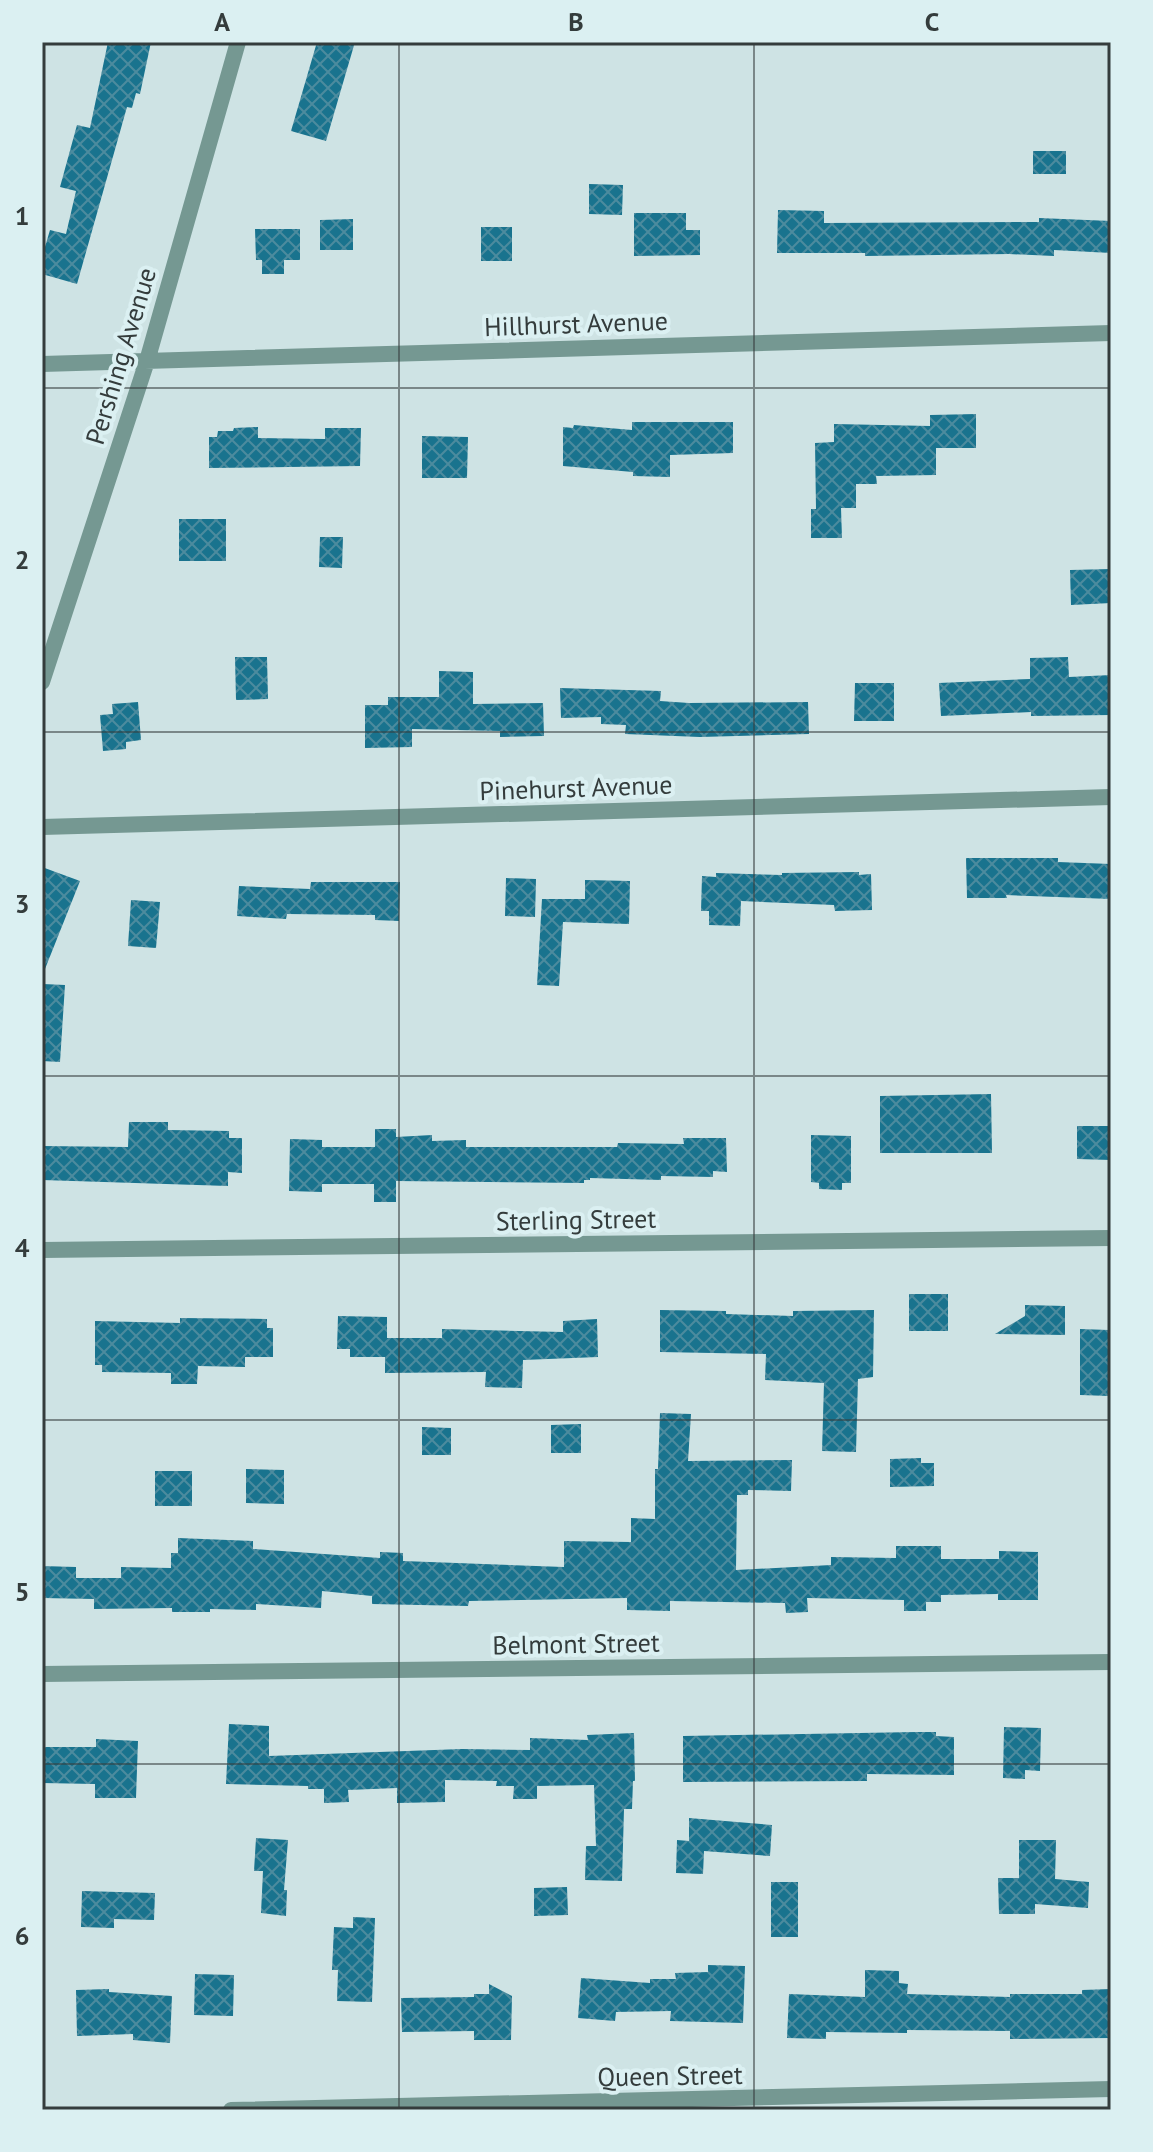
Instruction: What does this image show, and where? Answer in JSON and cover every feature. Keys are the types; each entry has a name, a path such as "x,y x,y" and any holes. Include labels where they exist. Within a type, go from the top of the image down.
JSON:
{"street":[{"name":"Pershing Avenue","path":"42,682 147,361 238,42"},
{"name":"Hillhurst Avenue","path":"42,364 1111,333"},
{"name":"Pinehurst Avenue","path":"42,827 1111,797"},
{"name":"Sterling Street","path":"42,1250 1111,1238"},
{"name":"Belmont Street","path":"42,1674 1111,1662"},
{"name":"Queen Street","path":"231,2110 1111,2089"}],"building":[{"path":"108,42 151,42 140,94 136,93 132,108 127,107 77,284 42,274 42,257 50,230 66,234 76,191 60,187 77,125 90,128"},
{"path":"317,42 355,42 326,141 291,131"},
{"path":"1033,151 1066,151 1066,174 1033,174"},
{"path":"589,184 623,185 622,215 589,214"},
{"path":"778,210 824,211 824,223 1039,222 1039,218 1111,221 1111,253 1054,250 1054,256 865,256 865,253 777,253"},
{"path":"634,213 686,213 686,230 700,230 700,255 634,256"},
{"path":"353,219 353,250 320,250 320,220"},
{"path":"481,227 512,227 512,261 481,261"},
{"path":"255,229 300,229 300,260 284,260 284,274 262,274 262,260 256,260"},
{"path":"976,414 976,448 936,448 936,475 876,476 877,484 856,484 856,508 841,508 842,538 811,538 811,509 816,509 815,443 834,442 834,424 930,426 930,415"},
{"path":"632,422 733,422 733,453 670,455 670,477 633,476 633,472 563,466 563,427 573,428 574,425 632,430"},
{"path":"258,427 258,438 325,439 325,428 361,428 360,466 209,468 209,437 217,437 218,431"},
{"path":"422,436 468,437 467,478 422,478"},
{"path":"179,519 226,519 226,561 179,561"},
{"path":"320,537 343,537 342,568 319,567"},
{"path":"1111,569 1111,603 1071,605 1070,570"},
{"path":"235,657 267,657 268,699 236,700"},
{"path":"1068,657 1069,677 1111,675 1111,715 1031,716 1031,712 941,716 939,683 1030,679 1030,658"},
{"path":"439,671 473,672 473,704 543,703 544,736 500,737 500,731 412,729 412,747 365,748 365,705 388,705 388,697 439,697"},
{"path":"855,683 894,683 894,721 854,721"},
{"path":"560,688 661,691 660,701 689,703 808,702 809,734 700,737 625,734 626,725 601,724 601,717 561,718"},
{"path":"138,702 141,740 126,742 126,749 103,751 100,715 113,714 112,704"},
{"path":"966,858 1058,858 1058,862 1111,864 1111,899 1006,895 1007,898 967,898"},
{"path":"42,867 80,881 43,974 42,974"},
{"path":"859,872 859,875 871,874 872,910 835,911 834,905 741,901 740,926 709,925 709,911 701,911 702,876 716,877 716,873 782,875"},
{"path":"506,878 536,879 535,917 505,916"},
{"path":"585,880 630,881 629,924 563,922 559,986 537,985 542,899 585,899"},
{"path":"311,882 400,882 399,921 375,920 375,915 287,914 286,919 237,916 239,886 310,889"},
{"path":"131,900 160,902 156,948 128,946"},
{"path":"43,984 65,985 60,1062 42,1061"},
{"path":"991,1094 992,1153 880,1153 880,1096"},
{"path":"129,1122 168,1122 168,1130 229,1131 229,1138 242,1138 242,1173 228,1172 228,1186 42,1180 42,1146 128,1147"},
{"path":"1077,1126 1111,1126 1111,1160 1077,1159"},
{"path":"375,1129 396,1129 396,1137 432,1135 432,1141 466,1140 466,1147 617,1147 618,1143 684,1144 683,1138 726,1138 727,1172 713,1171 713,1177 661,1176 661,1180 590,1178 584,1183 396,1181 396,1202 374,1202 374,1184 322,1184 322,1192 289,1191 290,1139 322,1140 322,1147 375,1147"},
{"path":"811,1135 851,1136 851,1183 842,1183 842,1190 819,1189 819,1183 811,1182"},
{"path":"909,1294 948,1294 948,1331 909,1331"},
{"path":"1025,1305 1065,1306 1065,1335 995,1334 1025,1316"},
{"path":"660,1310 793,1316 793,1311 874,1310 873,1377 858,1379 856,1452 822,1451 824,1383 765,1380 766,1354 660,1352"},
{"path":"338,1316 387,1317 387,1338 442,1338 442,1329 563,1332 563,1321 597,1319 598,1357 523,1360 522,1388 485,1387 486,1372 385,1373 385,1357 350,1357 350,1349 337,1349"},
{"path":"180,1318 267,1319 267,1328 273,1328 273,1357 245,1357 245,1367 198,1366 197,1384 171,1384 171,1373 102,1372 102,1365 95,1365 95,1321 180,1323"},
{"path":"1080,1329 1109,1330 1109,1396 1080,1395"},
{"path":"660,1413 691,1414 688,1461 792,1460 791,1491 748,1490 748,1495 737,1495 736,1570 831,1565 831,1557 896,1558 896,1546 941,1546 941,1559 999,1559 999,1551 1038,1552 1038,1600 998,1600 998,1594 941,1595 941,1602 926,1602 926,1611 904,1611 904,1600 807,1598 808,1612 786,1613 785,1603 670,1601 670,1611 627,1610 627,1598 469,1601 468,1606 372,1604 372,1596 322,1591 321,1608 256,1604 256,1610 172,1612 172,1608 94,1609 94,1599 42,1598 42,1566 76,1567 76,1578 121,1578 121,1567 171,1568 171,1553 178,1553 178,1538 253,1541 253,1549 380,1558 380,1552 403,1553 403,1561 564,1567 564,1541 631,1542 631,1518 655,1519"},
{"path":"581,1424 581,1453 551,1453 551,1425"},
{"path":"422,1427 451,1428 451,1455 422,1455"},
{"path":"921,1458 921,1463 934,1463 934,1486 890,1487 890,1459"},
{"path":"246,1469 284,1470 284,1504 246,1503"},
{"path":"155,1471 192,1471 192,1506 155,1506"},
{"path":"229,1724 269,1726 269,1756 462,1749 530,1750 530,1738 588,1740 587,1735 634,1733 635,1781 632,1809 624,1809 622,1881 585,1880 586,1846 596,1846 594,1785 537,1786 537,1799 513,1799 514,1786 496,1786 497,1781 445,1780 445,1802 397,1803 397,1788 348,1790 349,1802 324,1803 324,1789 226,1784"},
{"path":"1004,1727 1041,1728 1040,1771 1025,1770 1025,1779 1003,1778"},
{"path":"936,1732 936,1736 954,1737 954,1775 867,1774 867,1781 683,1782 683,1736"},
{"path":"96,1739 138,1741 136,1798 95,1798 95,1784 42,1783 42,1747 96,1747"},
{"path":"689,1818 772,1825 770,1856 704,1851 703,1874 676,1873 677,1840 689,1841"},
{"path":"256,1838 288,1840 284,1890 287,1890 286,1916 261,1913 263,1871 254,1871"},
{"path":"1019,1840 1056,1840 1055,1879 1089,1882 1088,1908 1035,1904 1035,1914 999,1914 998,1878 1019,1878"},
{"path":"771,1882 798,1882 798,1937 771,1937"},
{"path":"567,1887 568,1915 534,1916 534,1888"},
{"path":"82,1891 155,1893 154,1920 114,1919 114,1928 81,1927"},
{"path":"353,1917 375,1918 372,2002 337,2001 338,1970 332,1970 334,1927 353,1928"},
{"path":"708,1965 745,1966 743,2023 670,2021 671,2011 616,2012 615,2021 578,2018 581,1978 650,1983 650,1979 676,1979 675,1973 708,1972"},
{"path":"865,1970 899,1971 899,1983 908,1984 907,1994 1010,1997 1010,1994 1082,1994 1082,1990 1111,1989 1111,2038 1010,2039 1010,2031 907,2030 907,2033 826,2032 826,2039 787,2038 789,1994 865,1997"},
{"path":"195,1974 234,1975 233,2016 194,2015"},
{"path":"489,1984 512,1996 511,2040 474,2040 474,2031 402,2032 401,1998 474,1997 474,1994 489,1994"},
{"path":"109,1989 109,1992 172,1996 170,2043 133,2040 133,2034 77,2036 76,1990"}]}
